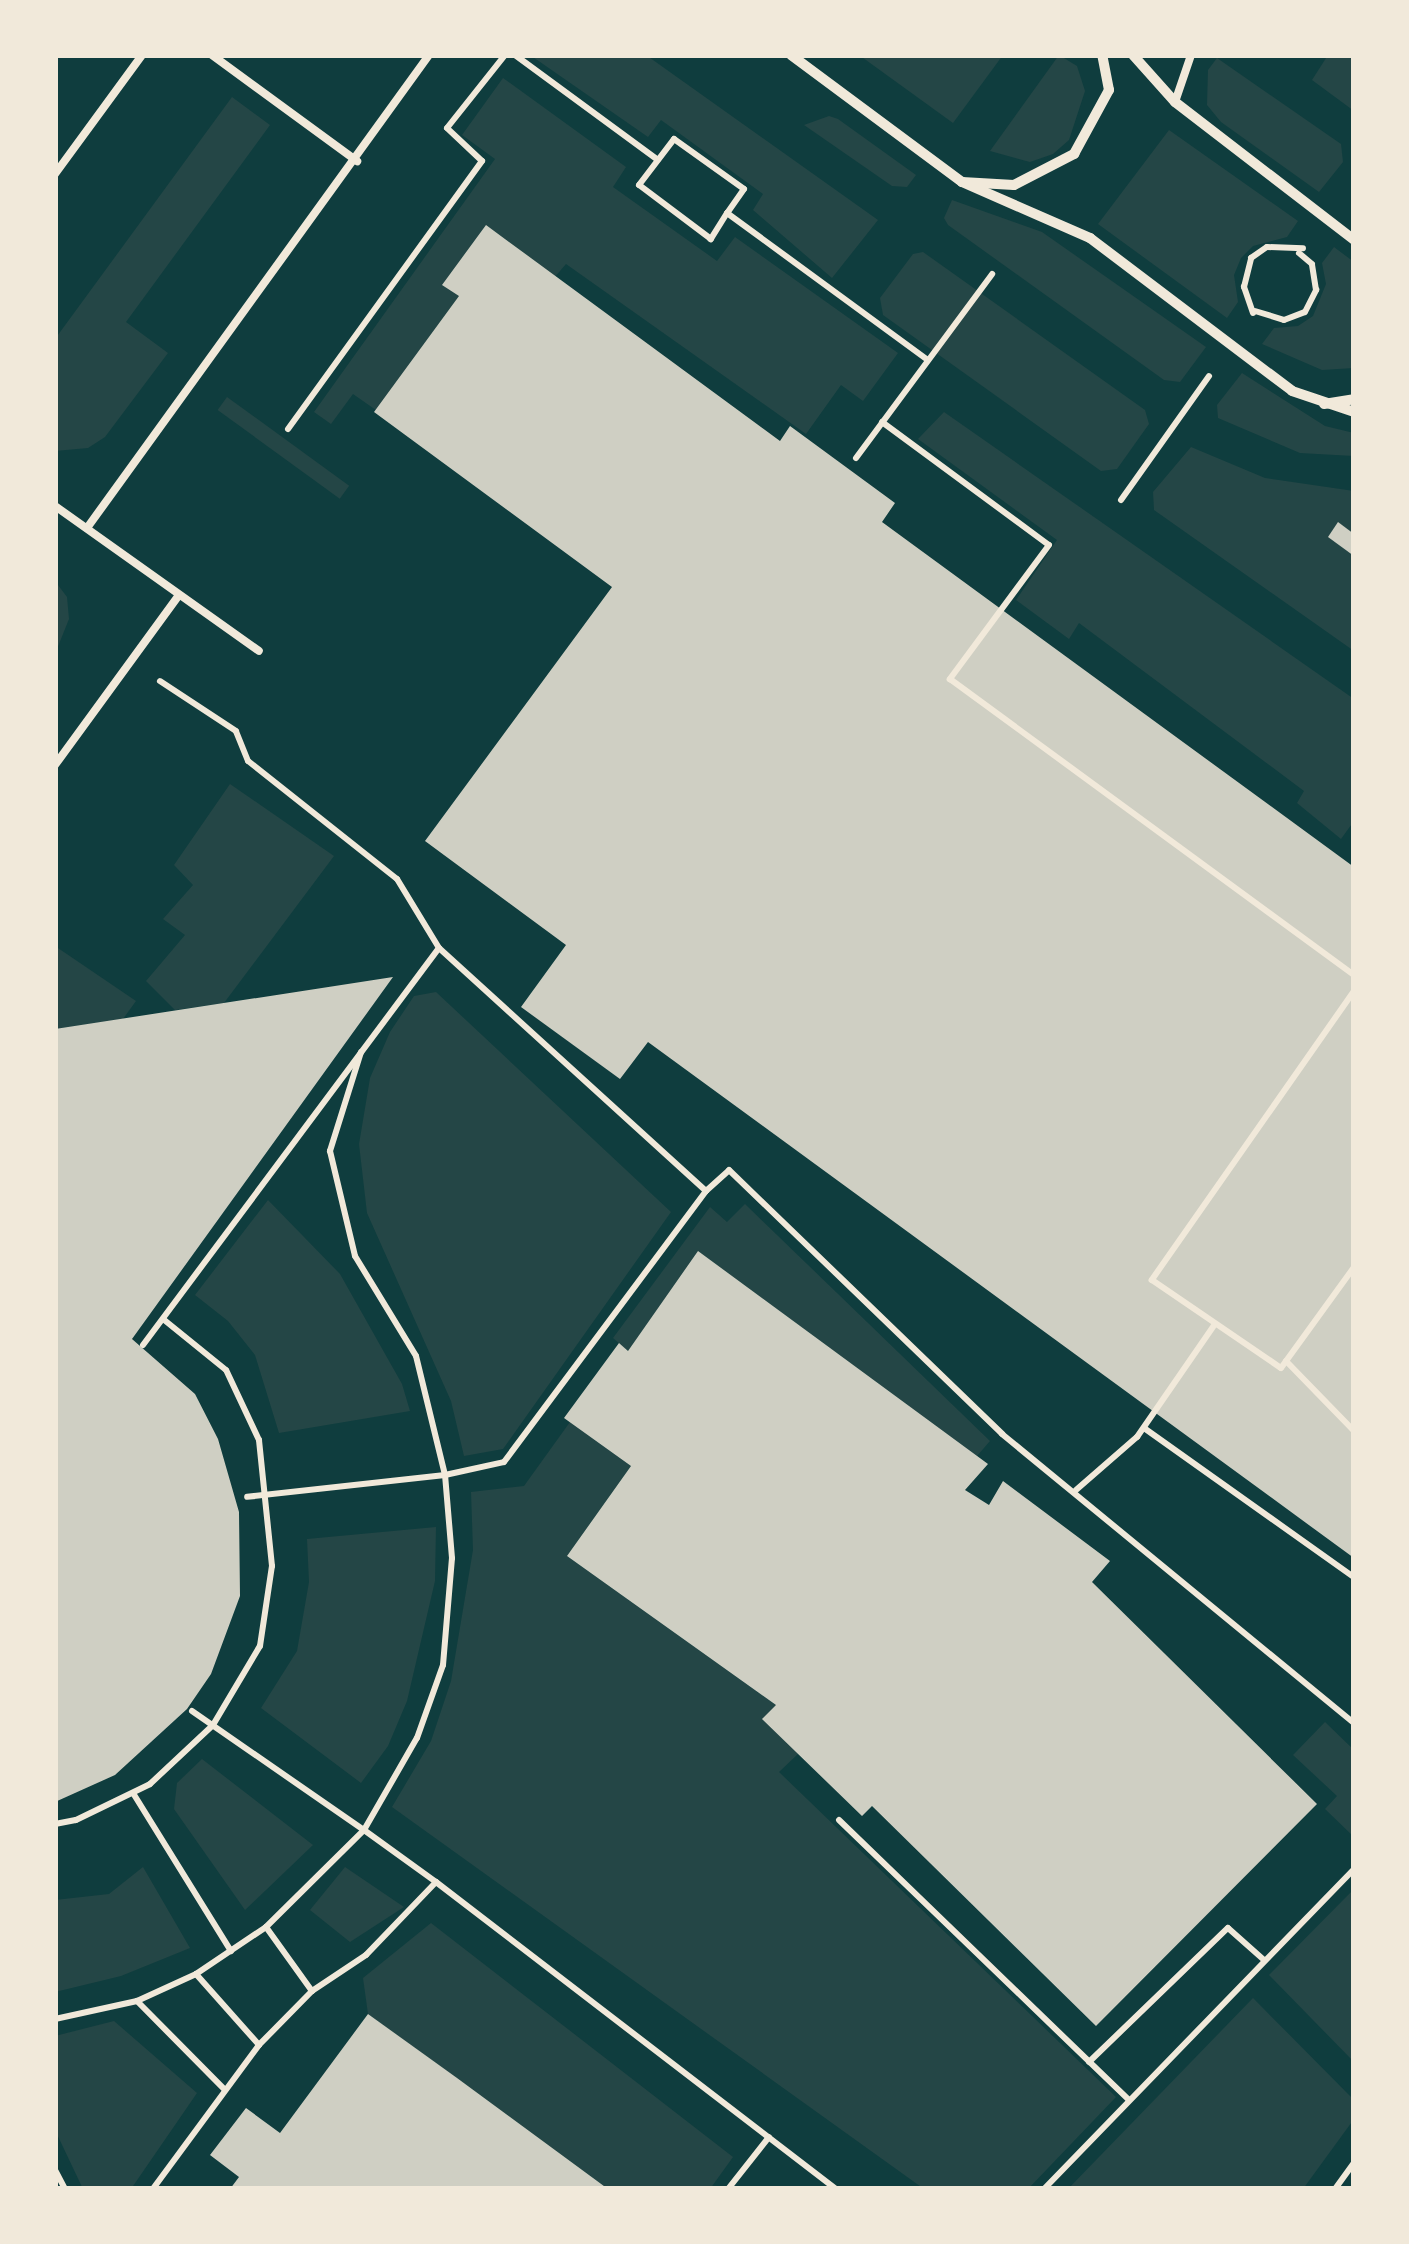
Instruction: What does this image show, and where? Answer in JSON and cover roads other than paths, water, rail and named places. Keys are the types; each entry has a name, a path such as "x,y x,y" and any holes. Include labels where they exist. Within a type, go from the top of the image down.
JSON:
{"street":[{"path":"791,55 962,182 1090,238 1318,404 1354,412"},
{"path":"962,182 1014,185 1074,154 1109,90 1102,55"},
{"path":"1133,55 1175,102 1354,240"},
{"path":"1318,404 1354,399"}],"lane":[{"path":"55,174 142,55"},
{"path":"212,55 357,161"},
{"path":"88,528 357,161 429,55"},
{"path":"1175,102 1190,55"},
{"path":"55,506 259,651"},
{"path":"55,765 179,595"}]}
